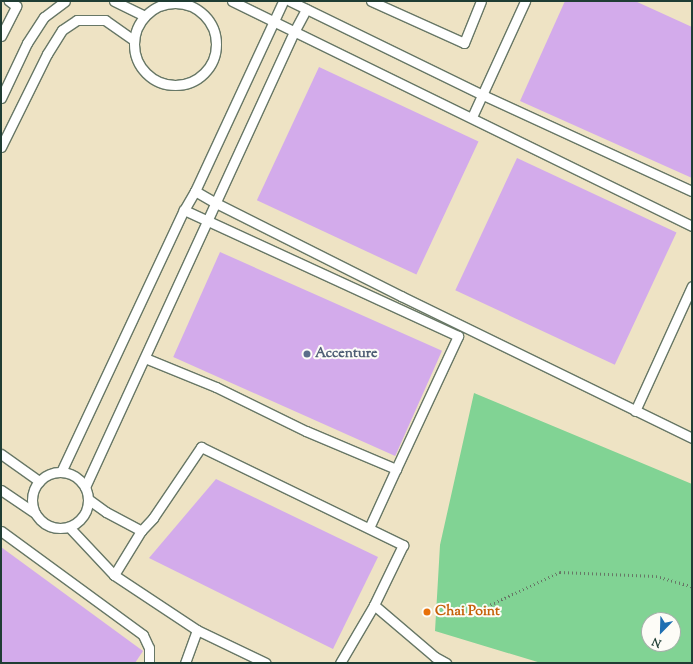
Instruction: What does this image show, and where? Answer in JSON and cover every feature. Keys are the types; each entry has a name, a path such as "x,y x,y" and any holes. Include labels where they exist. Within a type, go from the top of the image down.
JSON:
{"lane":[{"path":"1,36 16,6 9,1"},
{"path":"1,98 27,44 44,17 65,1"},
{"path":"114,1 145,16"},
{"path":"232,1 274,20 294,32 472,117 692,226"},
{"path":"62,472 283,1"},
{"path":"290,1 483,95 692,191"},
{"path":"371,1 464,43 481,1"},
{"path":"472,117 525,1"},
{"path":"169,4 199,5 208,18 214,31 217,45 214,58 207,71 197,80 172,86 159,82 148,76 140,65 135,53 134,40 137,27 145,16 156,8 169,4"},
{"path":"85,487 294,32 306,9"},
{"path":"1,147 47,54 62,30 77,20 105,20 134,40"},
{"path":"195,191 216,203 692,438"},
{"path":"184,210 458,336 369,528"},
{"path":"635,411 692,286"},
{"path":"145,358 216,387 306,431 396,469"},
{"path":"114,575 141,531 153,518 201,447 403,545 374,605 340,663"},
{"path":"1,454 39,481"},
{"path":"62,472 75,477 85,487 88,499 86,511 79,521 69,527 53,528 39,520 35,513 32,496 34,488 39,481 53,473 62,472"},
{"path":"1,490 35,513"},
{"path":"88,499 106,512 141,531"},
{"path":"69,527 114,575 197,630 266,663"},
{"path":"1,531 143,635 149,648 150,663"},
{"path":"374,605 434,656 446,663"},
{"path":"185,663 197,630"}],"path":[{"path":"483,617 483,608 560,572 656,576 692,586"}],"green space":[{"path":"474,393 692,484 692,663 541,663 435,631 440,545"}],"building":[{"path":"565,1 635,1 692,27 692,178 520,101"},
{"path":"319,67 479,141 416,275 257,200"},
{"path":"517,158 677,232 615,365 455,290"},
{"name":"Accenture","path":"220,252 442,351 395,456 173,357"},
{"path":"216,479 378,557 333,649 149,558"},
{"path":"1,547 143,651 135,663 1,663"}],"place":[{"name":"Accenture","path":"307,354"},
{"name":"Chai Point","path":"427,612"}]}
